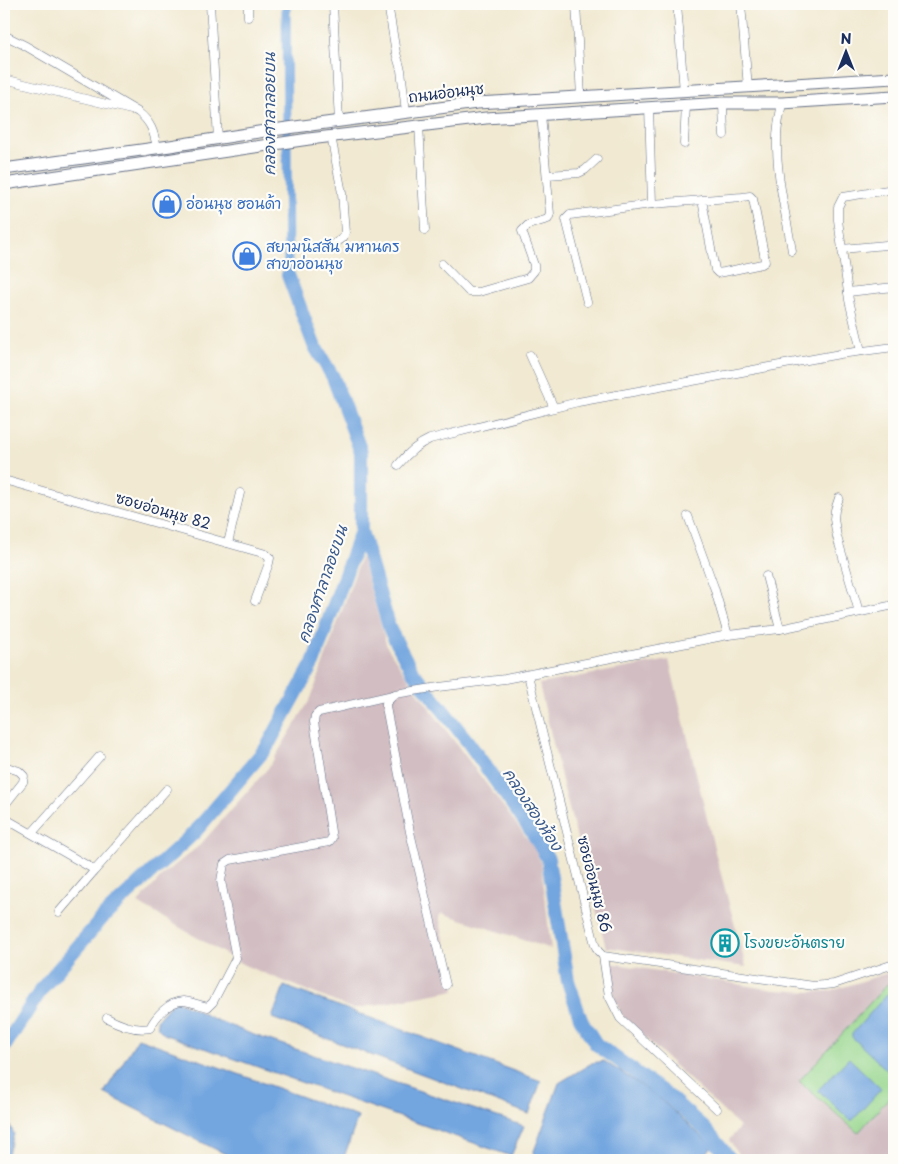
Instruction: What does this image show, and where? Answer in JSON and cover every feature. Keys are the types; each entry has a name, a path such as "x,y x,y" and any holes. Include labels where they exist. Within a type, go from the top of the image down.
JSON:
{"main road":[{"name":"ถนนอ่อนนุช","path":"4,169 477,103 894,78"},
{"path":"748,88 749,103"},
{"name":"ถนนอ่อนนุช","path":"4,184 330,136 419,125 649,107 722,103 782,103 894,96"}],"street":[{"path":"210,4 218,139"},
{"path":"248,4 248,17"},
{"path":"333,4 339,122"},
{"path":"388,4 396,53 402,70 406,112"},
{"path":"576,4 581,97"},
{"path":"677,4 684,92"},
{"path":"741,4 748,88"},
{"path":"4,35 138,112 152,127 157,148"},
{"path":"4,79 138,112"},
{"path":"722,103 724,135"},
{"path":"782,103 778,124 777,147 792,251"},
{"path":"684,144 686,105"},
{"path":"649,107 652,204"},
{"path":"442,264 469,292 479,292 528,278 534,271 534,265 522,232 528,225 548,219 550,214 541,114"},
{"path":"419,125 425,230"},
{"path":"330,136 342,193 345,232 343,238 331,246"},
{"path":"547,175 579,172 585,170 597,159"},
{"path":"861,351 848,292 838,208 843,197 894,190"},
{"path":"587,302 566,219 570,215 652,204 750,196 753,199 765,262 718,273 715,270 702,200"},
{"path":"842,249 886,245"},
{"path":"848,292 894,287"},
{"path":"398,465 410,451 420,443 430,439 578,402 861,351 894,347"},
{"path":"530,355 554,408"},
{"name":"ซอยอ่อนนุช 82","path":"4,480 266,554 270,558 255,601"},
{"path":"228,543 240,494"},
{"path":"839,498 834,519 837,537 859,612"},
{"path":"688,516 714,587 728,636"},
{"path":"766,576 780,628"},
{"path":"107,1018 121,1026 142,1030 150,1028 154,1019 171,1005 182,1001 208,1007 213,1002 236,958 221,882 224,864 230,860 329,842 332,838 314,722 315,716 319,712 395,694 528,675 894,605"},
{"name":"ซอยอ่อนนุช 86","path":"528,675 595,945 603,956 609,996 620,1018 717,1109"},
{"path":"395,694 386,703 386,707 410,832 446,985"},
{"path":"32,833 100,756"},
{"path":"4,766 20,771 24,776 23,782 4,806"},
{"path":"59,912 167,789"},
{"path":"4,818 94,870"},
{"path":"603,956 814,986 834,984 894,964"}],"shaded area":[{"path":"361,557 387,647 413,686 534,848 541,863 551,949 442,913 439,916 455,990 353,1009 244,965 138,903 164,874 200,845 269,767 311,698"},
{"path":"669,660 715,852 746,967 606,947 565,793 539,684"},
{"path":"610,963 773,990 810,992 831,991 894,971 894,1160 742,1160 729,1140 740,1127 623,1017 615,1000 606,965"}],"green space":[{"path":"889,982 894,987 894,1092 858,1133 799,1081"}],"water":[{"path":"284,986 541,1081 529,1114 272,1018"},
{"path":"887,994 894,997 894,1069 892,1072 889,1072 852,1037 852,1034"},
{"path":"175,1000 216,1020 251,1034 524,1126 511,1156 164,1034 158,1028 157,1020"},
{"path":"138,1038 358,1117 343,1160 237,1160 104,1093"},
{"path":"849,1058 881,1089 853,1120 850,1120 818,1090"},
{"path":"604,1061 656,1095 712,1146 702,1160 537,1160 533,1154 559,1083 592,1063"},
{"path":"4,1120 9,1124 14,1134 6,1160 4,1160"}],"waterway":[{"name":"คลองศาลาลอยบน","path":"286,4 288,275"},
{"name":"คลองศาลาลอยบน","path":"4,1047 43,987 104,916 195,832 267,747 313,663 361,531 361,452 333,377 314,345 288,275"},
{"name":"คลองสองห้อง","path":"361,531 390,630 412,671 468,742 532,832 548,859 568,981 581,1020 596,1044 667,1095 705,1129 731,1160"}],"place":[{"name":"อ่อนนุช ฮอนด้า","path":"167,204"},
{"name":"สยามนิสสัน มหานคร สาขาอ่อนนุช","path":"247,256"},
{"name":"โรงขยะอันตราย","path":"725,943"}]}
